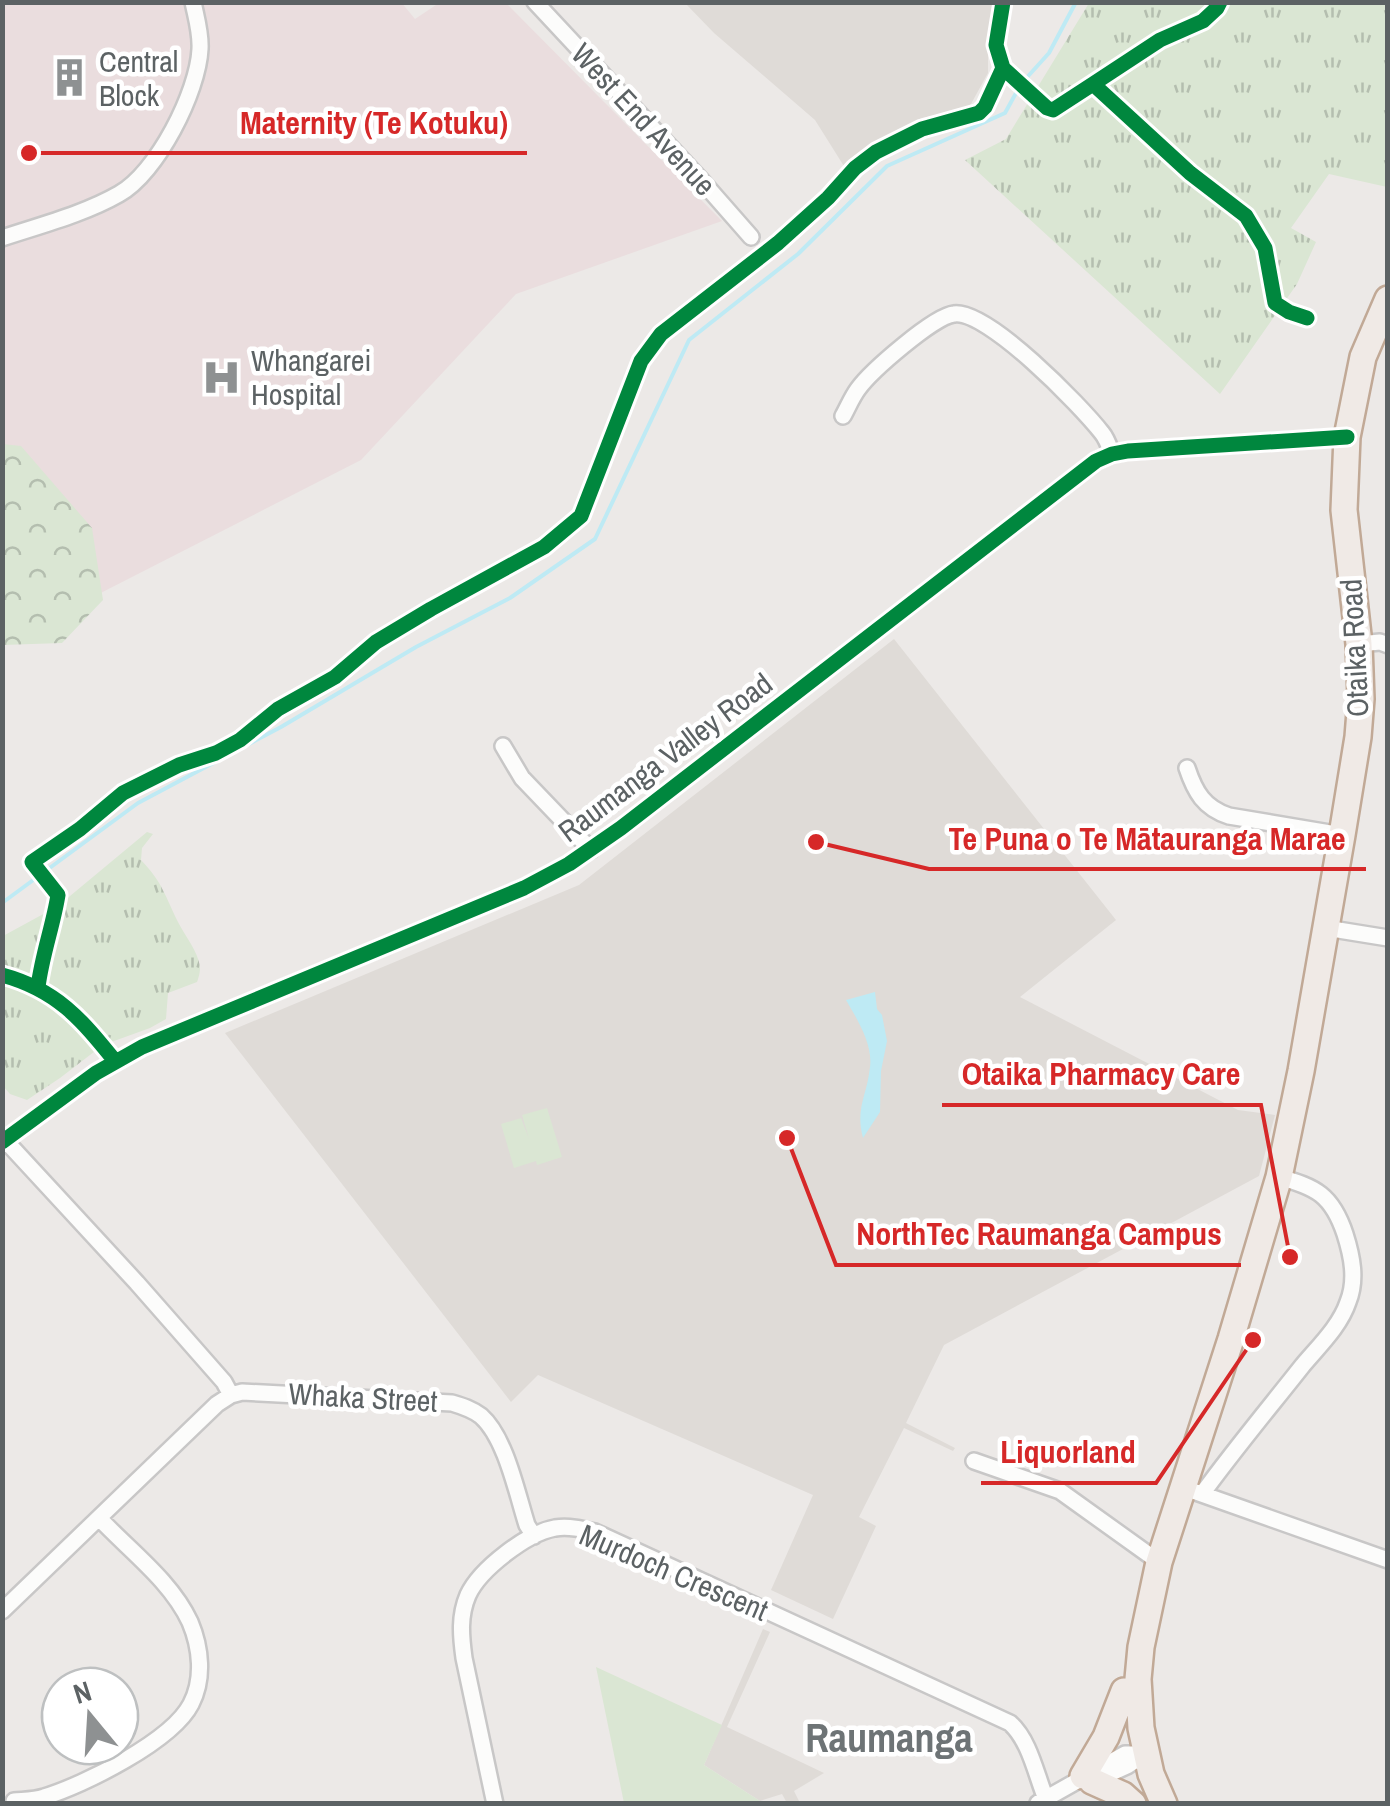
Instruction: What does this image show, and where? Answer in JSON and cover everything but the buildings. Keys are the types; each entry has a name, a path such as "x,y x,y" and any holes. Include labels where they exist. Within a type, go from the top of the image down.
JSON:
{"highway":[{"name":"Otaika Road","path":"1151,1804 1126,1724 1124,1692 1131,1630 1142,1597 1192,1490 1295,1108 1361,700 1344,510 1347,436 1363,356 1388,299"},
{"name":"Otaika Road","path":"1159,1562 1139,1662 1137,1756 1151,1774 1164,1804"},
{"path":"1124,1692 1081,1781 1110,1788 1134,1804"}],"street":[{"path":"2,238 120,194 149,169 178,118 198,68 200,34 193,2"},
{"name":"West End Avenue","path":"535,2 751,237"},
{"path":"843,416 857,390 882,364 943,317 960,313 980,321 1034,362 1105,436 1112,454"},
{"name":"Raumanga Valley Road","path":"4,1141 96,1073 142,1047 524,888 591,850 1096,460 1112,454 1347,436"},
{"path":"1359,644 1388,645"},
{"path":"503,746 522,778 591,850"},
{"path":"1187,768 1194,788 1216,812 1342,835"},
{"path":"1326,928 1388,938"},
{"path":"2,1612 217,1404 231,1395 138,1282 4,1141"},
{"name":"Otaika Road","path":"1192,1490 1331,1331 1350,1300 1352,1254 1333,1208 1320,1192 1279,1177"},
{"name":"Whaka Street","path":"231,1395 250,1391 452,1402 468,1408 498,1438 534,1536"},
{"path":"974,1461 1060,1491 1159,1562"},
{"path":"1192,1490 1388,1560"},
{"path":"14,1801 44,1797 130,1758 171,1730 196,1693 200,1662 191,1626 181,1607 167,1587 100,1518"},
{"name":"Murdoch Crescent","path":"495,1804 464,1658 461,1621 475,1583 498,1560 534,1536 556,1528 595,1532 1010,1723 1024,1742 1042,1801 1137,1756"}],"shaded area":[{"name":"Whangarei Hospital","path":"401,2 415,19 439,3 506,3 722,221 516,294 361,460 83,602 3,605 2,3"},
{"path":"685,3 995,3 988,40 988,73 971,104 964,109 922,118 895,131 847,171 815,120"},
{"path":"894,639 1116,920 1020,997 1238,1110 1275,1115 1259,1176 944,1345 906,1423 955,1448 953,1451 904,1428 859,1517 876,1526 833,1619 771,1590 813,1495 538,1375 511,1402 225,1033 579,885"},
{"path":"763,1629 770,1632 727,1727 824,1773 794,1791 800,1803 787,1803 782,1794 760,1801 704,1765"}],"green space":[{"path":"1089,3 1387,3 1387,187 1329,174 1291,228 1316,242 1297,284 1220,394 965,160 1006,139"},
{"path":"3,444 21,446 92,528 103,600 62,643 3,645"},
{"path":"147,832 153,834 142,848 141,860 159,883 197,955 197,982 168,993 166,1019 103,1045 27,1100 10,1094 3,1086 3,936 58,906"},
{"path":"547,1108 562,1157 514,1168 501,1124 521,1118 529,1139 522,1115"},
{"path":"596,1667 722,1725 704,1765 760,1801 624,1803"}],"water":[{"path":"875,992 887,1041 881,1071 880,1112 863,1138 861,1110 870,1058 863,1032 846,1000"}],"waterway":[{"path":"2,903 138,803 510,598 595,539 689,340 798,254 887,166 1005,113 1021,84 1049,53 1076,2"}],"cycle path":[{"path":"38,987 58,895 32,862 123,793 240,740 278,709 335,677 376,642 544,547 581,516 641,361 661,334 778,243 876,152 922,129 979,113 1003,68 996,45 1003,2"},
{"path":"1093,84 1160,40 1203,21 1220,2"},
{"path":"1003,68 1053,110 1093,84 1190,173 1246,216 1265,248 1275,303 1307,318"},
{"path":"2,1142 96,1073 142,1047 524,888 569,864 1096,461 1128,451 1347,437"},
{"path":"2,975 53,998 91,1032 115,1061"}],"place":[{"name":"Central Block","path":"69,78"},
{"name":"Maternity (Te Kotuku)","path":"29,153"},
{"name":"Whangarei Hospital","path":"221,377"},
{"name":"Te Puna o Te Mātauranga Marae","path":"816,842"},
{"name":"NorthTec Raumanga Campus","path":"787,1138"},
{"name":"Otaika Pharmacy Care","path":"1290,1257"},
{"name":"Liquorland","path":"1253,1340"}],"district":[{"name":"Raumanga","path":"889,1737"}]}
